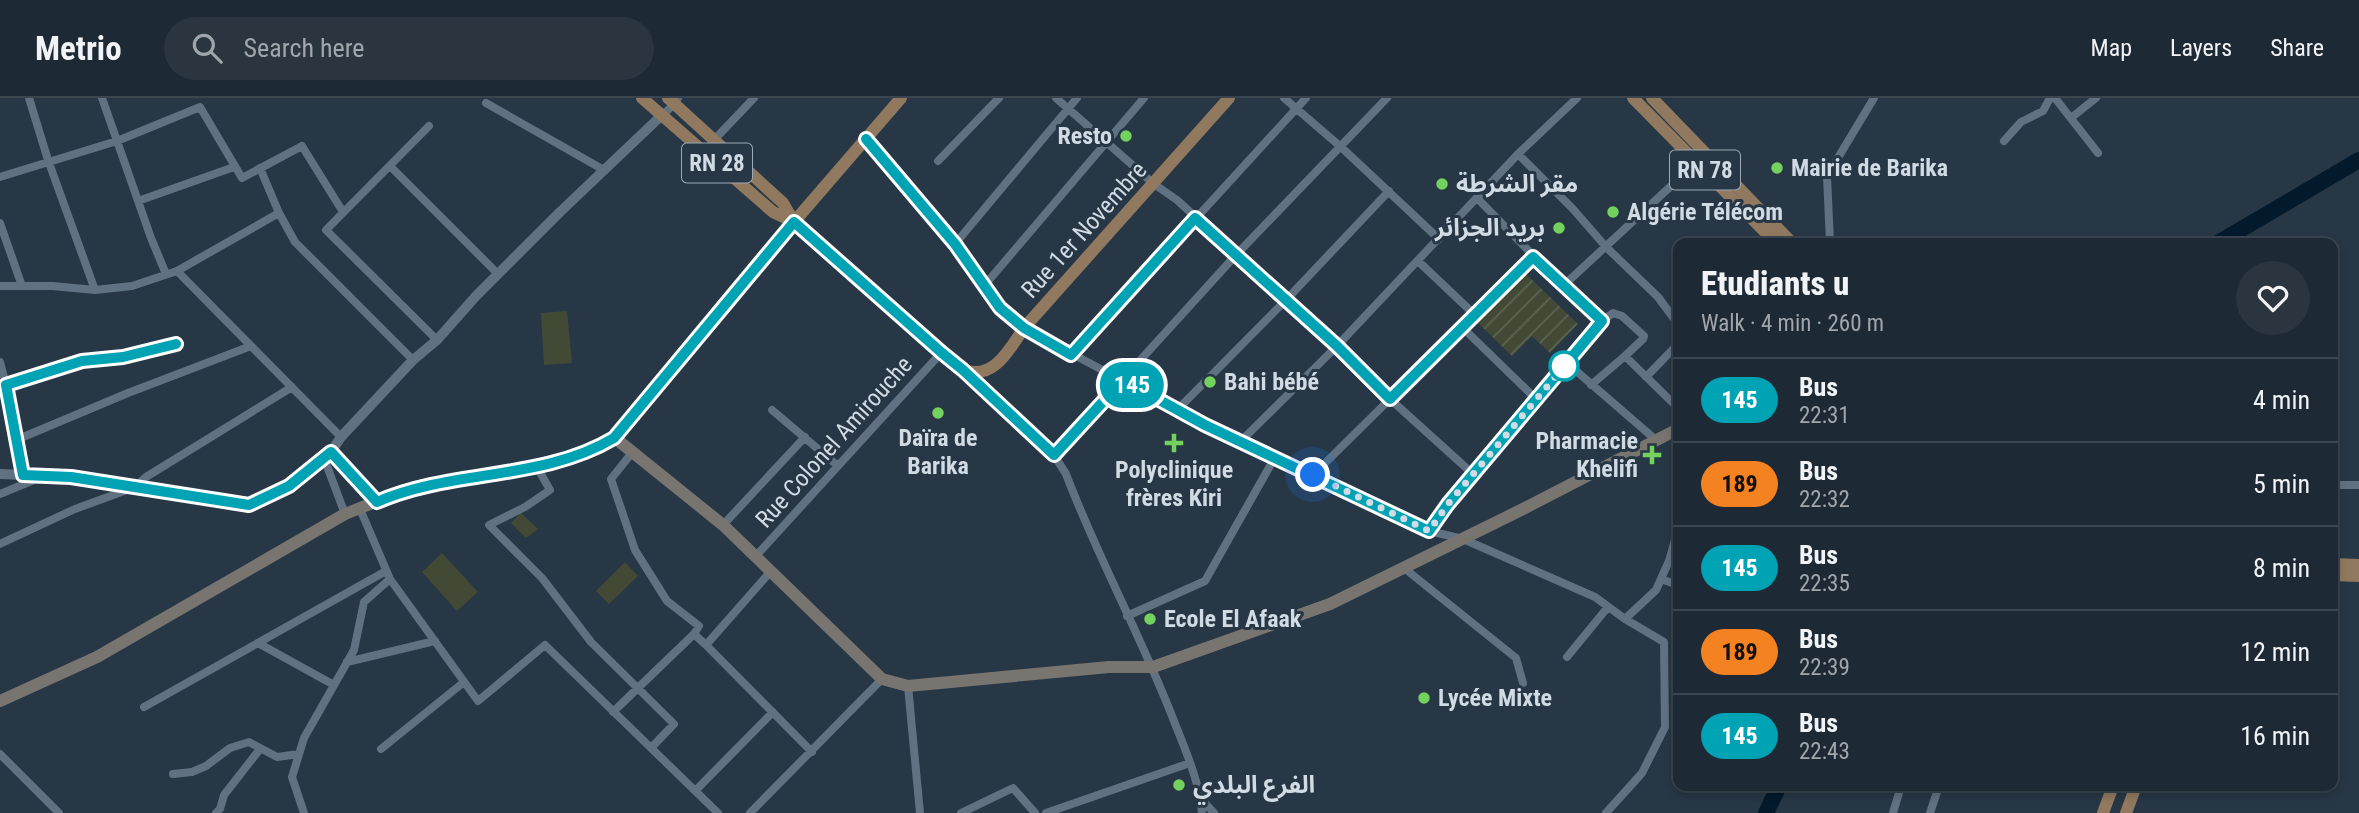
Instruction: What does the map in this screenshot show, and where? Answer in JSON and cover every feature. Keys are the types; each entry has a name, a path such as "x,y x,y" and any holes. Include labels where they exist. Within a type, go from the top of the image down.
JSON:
{"main road":[{"name":"RN 28","path":"642,98 773,212 794,222 963,370"},
{"path":"0,701 97,657 345,514 395,494 537,467 594,450 614,438 901,98"},
{"name":"Rue 1er Novembre","path":"963,370 978,372 996,366 1024,328 1229,98"},
{"name":"RN 78","path":"1633,98 1701,158 1772,238"},
{"path":"1652,98 1701,158 1787,238"},
{"name":"RN 28","path":"674,100 783,204 794,222"},
{"path":"614,438 723,526 882,679 908,685 1109,667 1153,667 1331,604 1673,432"},
{"path":"2338,564 2359,565"},
{"path":"2338,575 2359,576"},
{"path":"2103,813 2111,791"},
{"path":"2126,813 2134,791"}],"street":[{"path":"29,98 48,160 95,290"},
{"path":"103,98 166,274"},
{"path":"714,140 754,98"},
{"path":"938,161 999,98"},
{"path":"1056,98 1154,184 1177,200 1473,474"},
{"path":"955,244 1077,98"},
{"path":"984,286 1144,98"},
{"path":"1284,98 1341,147 1439,239"},
{"path":"1071,355 1306,98"},
{"path":"1054,455 1235,256 1387,98"},
{"path":"1241,441 1337,346 1518,154 1577,98"},
{"path":"1830,238 1827,176 1874,98"},
{"path":"2004,141 2021,122 2043,111 2053,98 2098,153"},
{"path":"2071,118 2096,98"},
{"path":"0,474 71,477 249,505 289,486 327,455 413,360 662,115 674,100"},
{"path":"486,103 604,170"},
{"path":"0,177 48,160 117,141 200,107 242,178 302,146 343,212"},
{"path":"429,126 326,230 436,340"},
{"path":"866,139 955,244 1000,308 1024,328 1205,425 1429,531 1463,539 1595,597 1664,642 1665,727 1642,773 1606,813"},
{"path":"1518,154 1573,209 1606,247 1658,297 1673,317"},
{"path":"1563,286 1701,158"},
{"path":"390,166 498,274"},
{"path":"138,201 234,167"},
{"path":"260,168 295,242 413,360"},
{"path":"1178,409 1389,191"},
{"path":"1477,198 1533,257 1602,321"},
{"path":"0,286 53,286 95,290 132,286 177,271 279,213"},
{"path":"0,223 22,286"},
{"path":"1313,475 1533,257"},
{"path":"1418,261 1475,315"},
{"path":"177,271 341,438"},
{"path":"1429,531 1473,474 1602,321 1613,313 1619,314 1644,336 1643,339 1591,385"},
{"path":"1463,328 1536,399"},
{"path":"6,385 82,361 123,357 176,344"},
{"path":"16,440 251,346"},
{"path":"1646,377 1673,349"},
{"name":"Rue Colonel Amirouche","path":"755,557 942,353"},
{"path":"1625,356 1673,403"},
{"path":"0,362 23,475"},
{"path":"1567,363 1656,440"},
{"path":"963,370 1054,455 1066,474 1127,616 1153,667 1190,763 1202,813"},
{"path":"0,544 75,509 135,487 146,477 292,387"},
{"path":"772,410 838,466"},
{"path":"723,526 805,438"},
{"path":"613,712 694,634 699,626 667,601 635,550 611,479 631,454"},
{"path":"327,455 377,502"},
{"path":"327,455 345,514"},
{"path":"1127,616 1205,582 1275,457"},
{"path":"537,467 550,490 526,507 489,525 542,578 591,642 674,724 651,748"},
{"path":"0,494 44,476"},
{"path":"2338,485 2359,485"},
{"path":"360,509 388,575 478,701 544,645 718,813"},
{"path":"1625,619 1656,590 1673,544"},
{"path":"1404,568 1516,658 1523,683"},
{"path":"706,645 771,571"},
{"path":"144,707 388,575"},
{"path":"304,813 292,777 304,738 354,650 364,602 388,575"},
{"path":"1661,579 1673,583"},
{"path":"1567,657 1608,607"},
{"path":"694,634 812,752"},
{"path":"347,662 435,641"},
{"path":"258,643 334,685"},
{"path":"750,813 882,679"},
{"path":"380,749 464,682"},
{"path":"908,685 920,813"},
{"path":"695,791 773,712"},
{"path":"173,774 192,772 206,766 230,748 249,742 277,757 299,754"},
{"path":"216,813 224,795 260,749"},
{"path":"0,754 59,813"},
{"path":"1046,813 1190,763"},
{"path":"961,813 1013,788 1035,813"},
{"path":"1893,813 1900,791"},
{"path":"1930,813 1937,791"},
{"path":"1200,799 1214,813"}],"green space":[{"path":"1525,273 1578,324 1550,353 1532,336 1512,356 1477,322"},
{"path":"567,311 572,363 544,365 541,313"},
{"path":"521,513 538,529 526,538 511,523"},
{"path":"442,553 478,592 457,611 422,572"},
{"path":"625,562 638,576 609,604 596,591"}],"waterway":[{"path":"2226,238 2359,160"},
{"path":"1766,813 1777,791"}],"bus line":[{"name":"145","path":"176,344 123,357 82,361 6,385 23,475 71,477 249,505 289,486 331,452 377,502 395,494 537,467 594,450 614,438 794,222 963,370 1054,455 1123,380 1205,425 1429,531 1448,504 1602,321 1533,257 1390,399 1337,346 1195,218 1071,355 1010,319 955,244 866,139"}],"place":[{"name":"Resto","path":"1126,136"},
{"name":"Mairie de Barika","path":"1777,168"},
{"name":"مقر الشرطة","path":"1442,184"},
{"name":"Algérie Télécom","path":"1613,212"},
{"name":"بريد الجزائر","path":"1559,228"},
{"name":"Bahi bébé","path":"1210,382"},
{"name":"Daïra de Barika","path":"938,413"},
{"name":"Polyclinique frères Kiri","path":"1174,443"},
{"name":"Pharmacie Khelifi","path":"1652,455"},
{"name":"Ecole El Afaak","path":"1150,619"},
{"name":"Lycée Mixte","path":"1424,698"},
{"name":"الفرع البلدي","path":"1179,785"}],"route":[{"path":"1313,475 1429,531 1448,504 1567,363 1564,366"}]}
